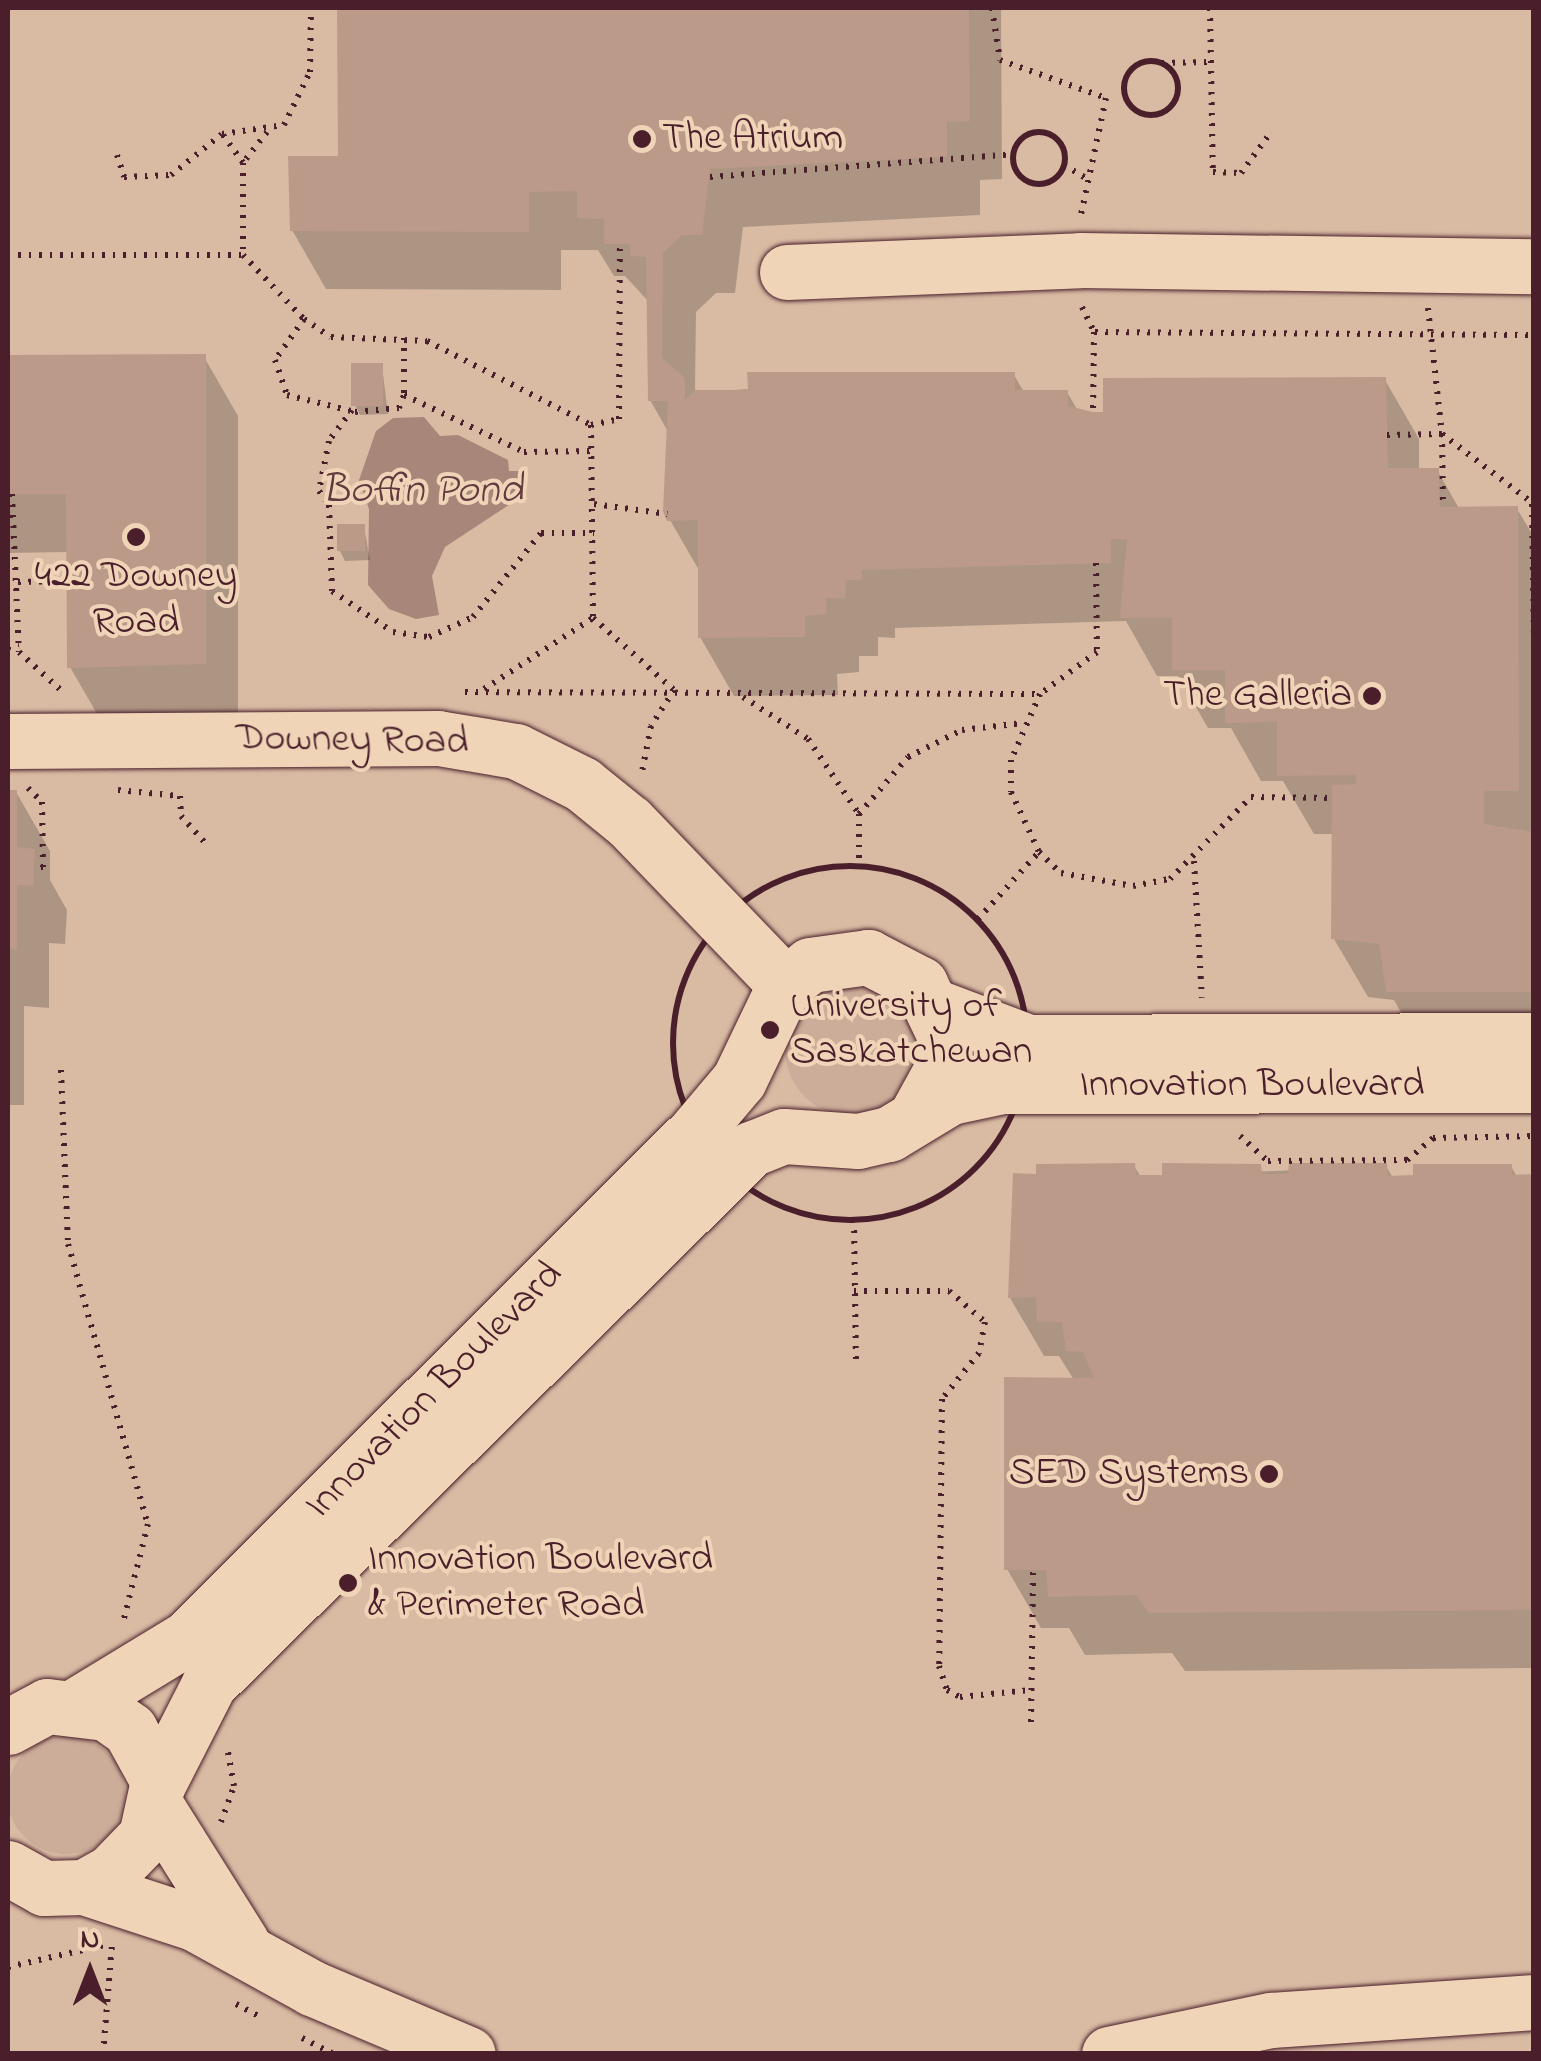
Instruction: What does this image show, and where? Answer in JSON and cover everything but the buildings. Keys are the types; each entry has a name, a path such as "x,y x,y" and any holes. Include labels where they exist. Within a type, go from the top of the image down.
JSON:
{"street":[{"path":"787,272 1080,260 1534,266"},
{"name":"Downey Road","path":"8,740 480,741 582,784 725,917 785,984"},
{"name":"Innovation Boulevard","path":"36,1887 130,1856 194,1708 711,1151 785,984 810,965 868,957 896,966 1019,1098"},
{"path":"916,1116 944,1066 936,1008"},
{"name":"Innovation Boulevard","path":"1019,1098 1534,1040"},
{"path":"759,1042 776,1102 827,1138"},
{"name":"Innovation Boulevard","path":"8,1726 47,1706 77,1705 187,1638 711,1151 784,1136 874,1138 974,1090 1019,1098 1534,1085"},
{"path":"77,1705 130,1730 184,1862 246,1949"},
{"path":"36,1887 129,1923 246,1949 468,2054"},
{"path":"1108,2054 1271,2020 1534,2002"}],"path":[{"path":"242,163 304,94 312,8"},
{"path":"992,8 1000,60 1106,98 1125,96"},
{"path":"1210,8 1213,172 1241,173 1271,132"},
{"path":"1125,96 1136,65 1208,62"},
{"path":"1125,96 1142,114 1168,109 1178,84 1161,63"},
{"path":"1094,412 1094,332 1080,260 1086,178 1100,153 1106,98"},
{"path":"117,155 124,177 171,175 222,134 267,132"},
{"path":"1014,154 1022,139 1046,132 1060,141 1064,165 1086,178"},
{"path":"222,134 242,163 243,254 304,319 331,337 404,338 442,346 592,425 619,419 620,245"},
{"path":"1014,154 1030,182 1047,182 1064,165"},
{"path":"710,177 1014,154"},
{"path":"8,256 243,254"},
{"path":"1428,267 1428,336 1442,434 1443,508"},
{"path":"304,319 275,360 276,381 302,402 352,410 399,408 404,396 404,338"},
{"path":"1094,332 1534,335"},
{"path":"404,396 524,452 594,452"},
{"path":"352,410 329,440 319,491 329,505 332,591 394,632 429,638 472,617 541,533 594,533"},
{"path":"592,425 594,618 674,690"},
{"path":"1387,435 1442,434 1533,504 1534,647"},
{"path":"12,494 19,646 58,692 74,692"},
{"path":"594,504 668,514"},
{"path":"1096,563 1098,652 1040,694 1023,723 1011,792 1039,852 1060,873 1133,886 1170,879 1252,797 1332,798"},
{"path":"18,582 67,581"},
{"path":"478,692 594,618"},
{"path":"8,647 19,646"},
{"path":"642,772 651,726 674,690"},
{"path":"459,692 674,690 740,696 1040,694"},
{"path":"740,696 808,739 860,814"},
{"path":"859,868 860,814 885,778 934,740 1023,723"},
{"path":"34,867 42,867 42,802 22,782 52,785"},
{"path":"99,788 180,796 181,816 206,844"},
{"path":"978,919 1039,852"},
{"path":"859,868 906,874 978,919 1024,999 1019,1098 969,1174 928,1201 854,1220 786,1212 711,1151 674,1066 674,1022 692,961 725,917 774,884 859,868"},
{"path":"61,1070 68,1244 148,1524 122,1615 148,1665"},
{"path":"1226,1136 1245,1136 1268,1161 1407,1160 1433,1138 1534,1136"},
{"path":"854,1220 856,1366"},
{"path":"854,1291 949,1291 985,1322 979,1353 942,1399 939,1666 947,1690 960,1697 1031,1690"},
{"path":"1031,1722 1032,1570"},
{"path":"184,1862 217,1829 234,1786 225,1741 194,1708"},
{"path":"8,1967 129,1923"},
{"path":"103,2054 129,1923"}],"shaded area":[{"name":"University of Saskatchewan","path":"8,8 1533,8 1533,2054 8,2054"},
{"path":"852,982 878,987 899,1002 914,1023 919,1049 914,1075 899,1096 878,1111 852,1116 826,1111 805,1096 790,1075 785,1049 790,1023 805,1002 826,987"},
{"path":"66,1736 89,1740 108,1753 121,1772 125,1795 121,1818 108,1837 89,1850 66,1854 43,1850 24,1837 11,1818 7,1795 11,1772 24,1753 43,1740"}],"water":[{"name":"Boffin Pond","path":"424,417 440,436 458,435 508,460 509,471 527,471 527,493 445,547 432,576 439,615 416,619 389,609 368,585 369,509 359,480 376,431 393,418"}],"place":[{"name":"The Atrium","path":"642,139"},
{"name":"422 Downey Road","path":"136,537"},
{"name":"The Galleria","path":"1372,696"},
{"name":"University of Saskatchewan","path":"770,1030"},
{"name":"SED Systems","path":"1269,1474"},
{"name":"Innovation Boulevard & Perimeter Road","path":"348,1583"}]}
